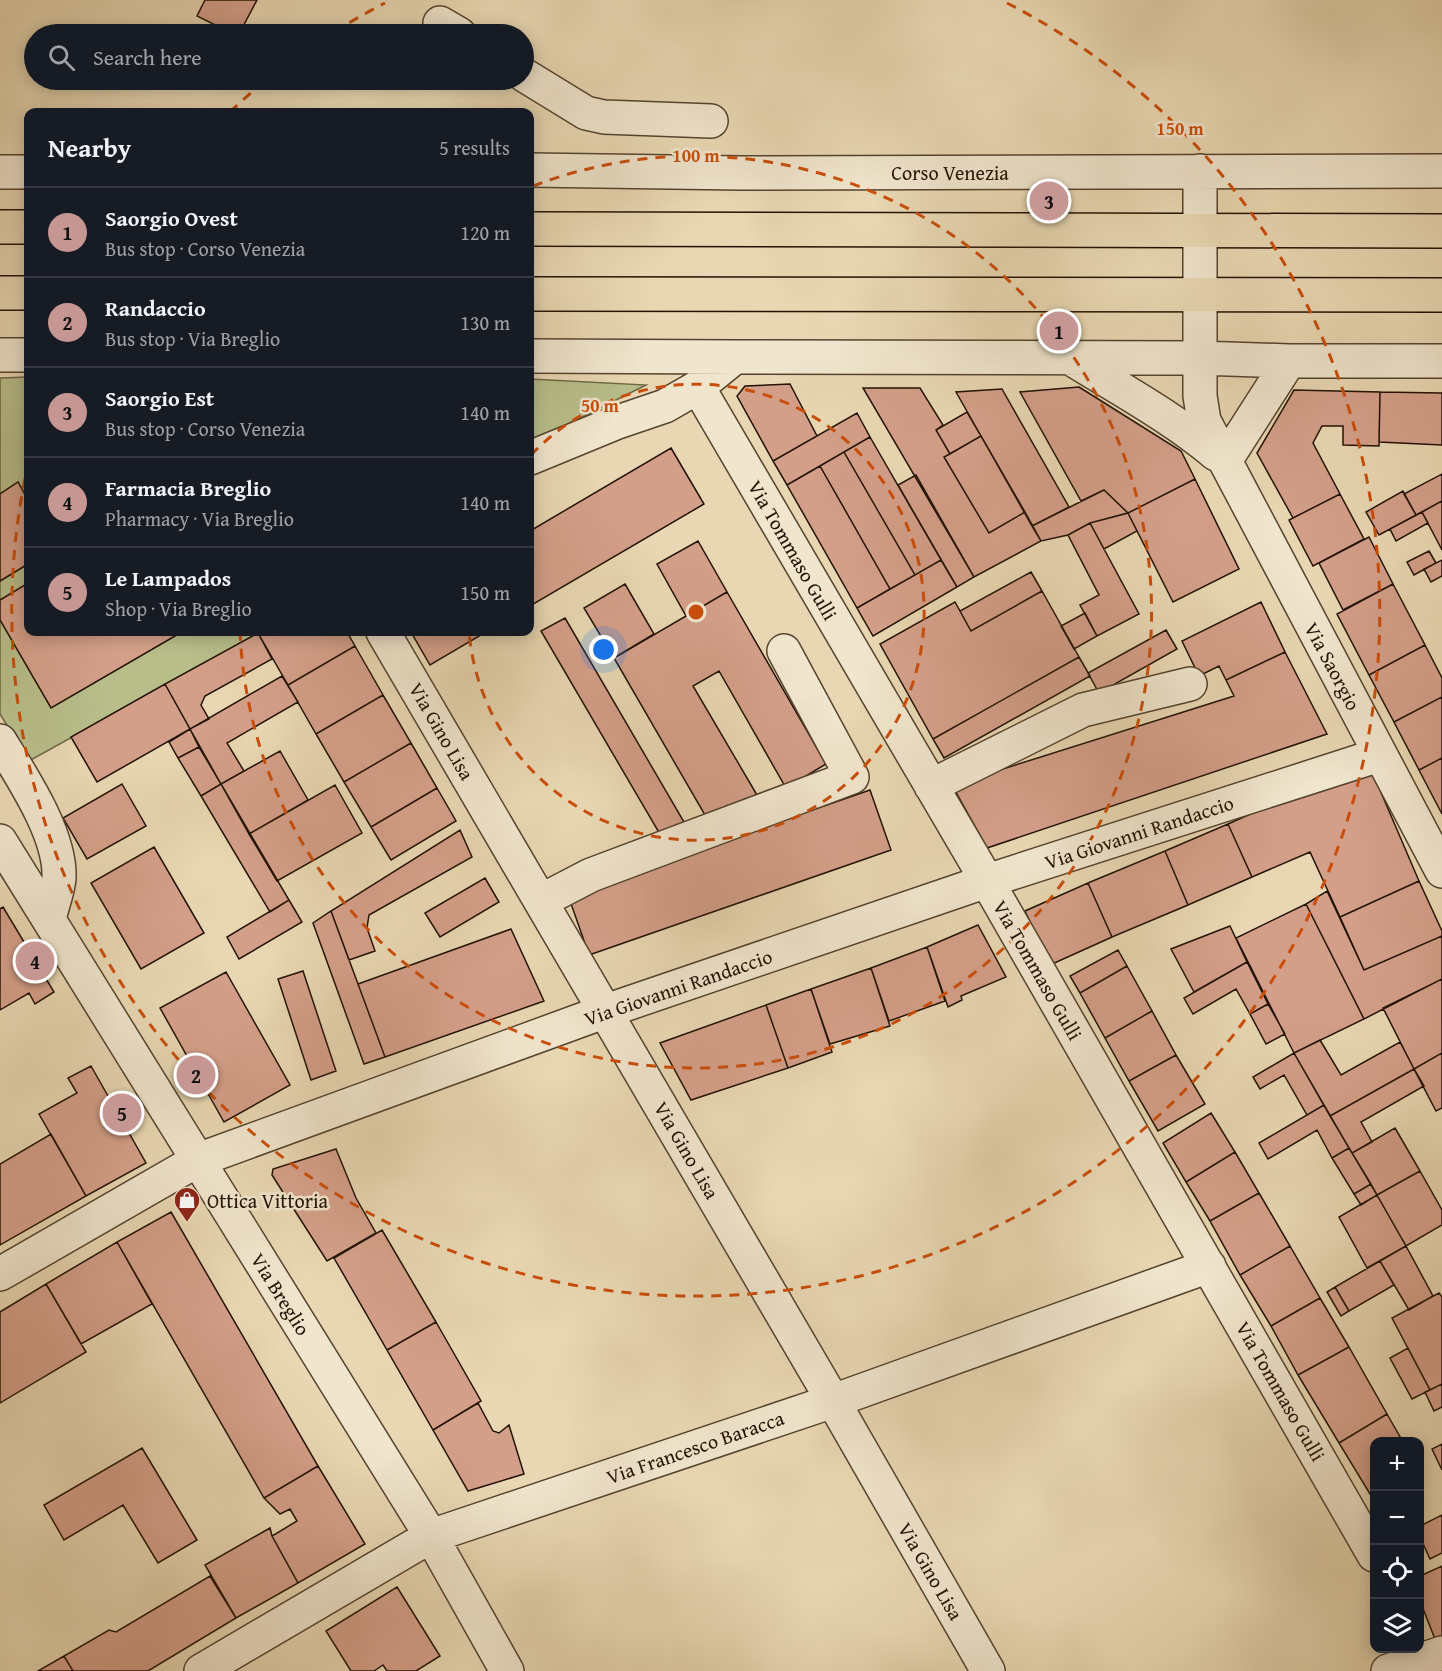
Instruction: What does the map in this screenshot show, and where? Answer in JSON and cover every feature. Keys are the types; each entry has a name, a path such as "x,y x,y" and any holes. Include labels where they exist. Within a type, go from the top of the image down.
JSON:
{"main road":[{"path":"0,227 24,227"},
{"path":"534,229 1442,231"},
{"path":"0,293 24,293"},
{"path":"534,294 1442,295"}],"street":[{"path":"534,81 586,113 604,117 711,121"},
{"name":"Corso Venezia","path":"534,170 741,173 1442,171"},
{"name":"Via Saorgio","path":"1200,171 1200,396 1204,421 1442,871"},
{"path":"0,172 24,172"},
{"path":"0,355 24,355"},
{"path":"534,356 1442,361"},
{"path":"534,456 615,423 664,406 698,387 735,357"},
{"name":"Via Saorgio","path":"1071,359 1180,427 1224,461"},
{"path":"1224,461 1288,361"},
{"name":"Via Tommaso Gulli","path":"698,387 987,881 1370,1548"},
{"name":"Via Gino Lisa","path":"385,636 606,1011 988,1671"},
{"path":"541,901 591,875 852,777 784,651"},
{"path":"931,786 1083,710 1190,684"},
{"path":"0,741 38,805 56,857 59,878 49,919"},
{"name":"Via Giovanni Randaccio","path":"0,1274 198,1160 606,1011 987,881 1379,755"},
{"name":"Via Breglio","path":"0,841 431,1536 507,1671"},
{"name":"Via Francesco Baracca","path":"201,1671 431,1536 833,1401 1209,1266"},
{"path":"1388,1671 1433,1653"}],"green space":[{"path":"24,377 24,493 18,482 0,494 0,378"},
{"path":"534,379 646,385 534,441"},
{"path":"24,566 24,636 255,636 29,761 0,714 0,581"}],"building":[{"path":"205,0 257,0 244,24 213,24 197,16"},
{"path":"790,384 817,436 773,461 737,396 745,386"},
{"path":"1079,387 1181,451 1195,479 1128,513 1104,490 1081,501 1020,392"},
{"path":"863,388 920,388 943,425 936,430 950,454 944,457 989,533 1025,512 1041,541 974,577"},
{"path":"1002,389 1069,507 1032,526 956,392"},
{"path":"1294,390 1380,392 1379,446 1343,445 1343,426 1322,426 1313,443 1340,494 1293,518 1257,453"},
{"path":"1380,392 1442,393 1442,445 1379,442"},
{"path":"967,412 981,436 950,454 936,430"},
{"path":"857,413 870,437 787,485 773,461"},
{"path":"981,436 1025,512 989,533 944,457"},
{"path":"870,437 941,560 915,575 844,452"},
{"path":"671,448 704,504 534,604 534,529"},
{"path":"844,452 915,575 890,589 820,466"},
{"path":"820,466 890,589 857,608 787,485"},
{"path":"1442,474 1442,501 1416,515 1404,494"},
{"path":"916,475 974,577 957,587 898,485"},
{"path":"1195,479 1239,569 1173,602 1128,513"},
{"path":"18,482 24,493 24,566 0,581 0,494"},
{"path":"1104,490 1128,513 1090,523 1068,535 1041,541 1032,526"},
{"path":"1403,491 1416,515 1379,535 1366,512"},
{"path":"1340,494 1364,539 1313,566 1289,520"},
{"path":"1442,501 1442,550 1422,512"},
{"path":"1422,512 1428,523 1396,541 1390,529"},
{"path":"1128,513 1137,531 1104,549 1090,523"},
{"path":"1090,523 1139,614 1097,636 1080,605 1099,595 1068,535"},
{"path":"1369,537 1393,584 1343,610 1319,563"},
{"path":"698,541 727,592 686,616 657,564"},
{"path":"1429,551 1436,563 1414,575 1407,562"},
{"path":"941,560 957,587 873,636 857,608"},
{"path":"1442,560 1442,576 1431,582 1424,569"},
{"path":"1031,572 1042,591 971,631 960,611"},
{"path":"625,584 654,634 614,658 584,608"},
{"path":"1393,584 1425,645 1369,675 1337,614"},
{"path":"24,585 24,636 175,636 51,708 0,620 0,600"},
{"path":"1042,591 1079,657 933,739 880,644 955,602 971,631"},
{"path":"727,592 826,764 786,788 719,671 693,686 757,795 709,822 614,658"},
{"path":"1261,602 1285,652 1226,680 1219,666 1199,676 1182,641"},
{"path":"1085,613 1097,636 1074,649 1061,626"},
{"path":"565,618 684,822 661,836 541,631"},
{"path":"1166,630 1177,649 1099,693 1088,673"},
{"path":"253,636 260,636 272,659 205,696 201,705 209,719 190,729 165,684"},
{"path":"260,636 349,636 355,646 288,685"},
{"path":"413,636 479,636 430,665"},
{"path":"1425,645 1442,678 1442,697 1394,722 1369,675"},
{"path":"355,646 383,695 316,734 288,685"},
{"path":"1285,652 1327,734 987,848 952,785 1234,696 1226,680"},
{"path":"1079,657 1090,676 944,758 933,739"},
{"path":"282,676 298,702 227,743 244,771 221,784 190,729"},
{"path":"165,684 190,729 97,782 71,737"},
{"path":"383,695 411,743 344,782 316,734"},
{"path":"1442,697 1442,758 1419,770 1394,722"},
{"path":"190,729 199,747 178,758 169,742"},
{"path":"411,743 437,788 371,827 344,782"},
{"path":"199,747 221,784 201,796 178,758"},
{"path":"280,751 308,800 249,834 221,784"},
{"path":"1442,758 1442,814 1419,770"},
{"path":"1368,762 1419,881 1340,917 1310,852 1252,877 1228,824"},
{"path":"122,784 146,826 87,859 63,818"},
{"path":"221,784 289,900 270,912 201,796"},
{"path":"335,785 362,833 277,881 249,834"},
{"path":"437,788 456,821 391,860 371,827"},
{"path":"870,790 891,850 589,955 568,895"},
{"path":"1228,824 1252,877 1188,905 1165,851"},
{"path":"460,830 472,857 369,915 367,928 375,951 349,960 331,911"},
{"path":"154,847 204,933 141,969 91,883"},
{"path":"1165,851 1188,905 1112,937 1088,883"},
{"path":"485,878 499,902 440,937 425,913"},
{"path":"1419,881 1442,931 1442,936 1364,970 1340,917"},
{"path":"1088,883 1112,937 1050,965 1025,911"},
{"path":"1327,891 1364,970 1442,936 1442,979 1364,1019 1306,904"},
{"path":"289,900 302,922 239,959 227,937"},
{"path":"1306,904 1364,1019 1294,1053 1236,938"},
{"path":"3,907 54,992 35,1004 29,993 0,1010 0,909"},
{"path":"331,911 385,1057 364,1064 313,923"},
{"path":"978,925 1006,977 961,996 962,1000 948,1007 927,947"},
{"path":"1230,926 1247,962 1194,992 1171,949"},
{"path":"511,929 544,1001 385,1057 358,984"},
{"path":"927,947 945,1001 889,1021 871,968"},
{"path":"1118,950 1127,966 1080,993 1070,976"},
{"path":"1247,962 1268,1004 1250,1014 1236,989 1193,1014 1184,998"},
{"path":"1127,966 1152,1011 1105,1038 1080,993"},
{"path":"871,968 890,1026 830,1044 811,989"},
{"path":"303,971 336,1071 311,1080 278,979"},
{"path":"226,972 290,1085 224,1122 160,1008"},
{"path":"1442,979 1442,1053 1414,1069 1383,1008"},
{"path":"811,989 832,1052 788,1068 766,1005"},
{"path":"1268,1004 1285,1034 1266,1044 1250,1014"},
{"path":"766,1005 788,1068 691,1100 660,1043"},
{"path":"1152,1011 1176,1055 1129,1081 1105,1038"},
{"path":"1320,1040 1341,1075 1400,1042 1414,1069 1330,1116 1294,1053"},
{"path":"1294,1053 1324,1105 1307,1115 1284,1075 1260,1089 1253,1077"},
{"path":"1442,1053 1442,1108 1436,1111 1414,1069"},
{"path":"1176,1055 1205,1104 1158,1131 1129,1081"},
{"path":"91,1066 146,1163 86,1196 39,1114 77,1093 68,1078"},
{"path":"1414,1069 1424,1086 1361,1122 1372,1142 1352,1153 1330,1116"},
{"path":"1324,1105 1349,1148 1332,1158 1317,1130 1268,1159 1259,1143"},
{"path":"1211,1113 1235,1152 1186,1182 1163,1143"},
{"path":"1395,1128 1420,1171 1377,1195 1352,1153"},
{"path":"51,1134 86,1196 0,1245 0,1164"},
{"path":"1349,1148 1371,1184 1354,1194 1332,1158"},
{"path":"336,1149 356,1198 376,1233 327,1261 272,1175 273,1169"},
{"path":"1235,1152 1259,1193 1210,1221 1186,1182"},
{"path":"1420,1171 1442,1210 1442,1225 1406,1246 1377,1195"},
{"path":"1371,1184 1377,1195 1361,1205 1354,1194"},
{"path":"1259,1193 1290,1246 1240,1275 1210,1221"},
{"path":"1377,1195 1406,1246 1367,1268 1339,1217"},
{"path":"171,1212 318,1466 264,1498 117,1242"},
{"path":"382,1230 436,1322 387,1350 334,1258"},
{"path":"117,1242 152,1304 81,1344 46,1284"},
{"path":"1290,1246 1320,1298 1271,1326 1240,1275"},
{"path":"1406,1246 1433,1296 1409,1310 1380,1261"},
{"path":"1380,1261 1394,1285 1349,1311 1335,1287"},
{"path":"46,1284 86,1352 0,1403 0,1312"},
{"path":"1335,1287 1349,1311 1341,1316 1327,1292"},
{"path":"1439,1293 1442,1297 1442,1384 1430,1390 1392,1318"},
{"path":"1320,1298 1349,1347 1298,1375 1271,1326"},
{"path":"436,1322 481,1401 433,1430 387,1350"},
{"path":"1349,1347 1387,1414 1339,1443 1298,1375"},
{"path":"1408,1348 1430,1390 1412,1399 1390,1358"},
{"path":"1442,1384 1442,1407 1434,1411 1425,1392"},
{"path":"478,1403 493,1431 499,1433 509,1425 524,1474 468,1491 433,1430"},
{"path":"1387,1414 1400,1437 1370,1437 1370,1494 1339,1443"},
{"path":"1442,1444 1442,1470 1432,1449"},
{"path":"142,1448 197,1540 158,1563 123,1505 64,1540 44,1505"},
{"path":"318,1466 365,1544 298,1583 272,1536 297,1521 290,1509 280,1514 264,1498"},
{"path":"1442,1515 1442,1553 1430,1559 1424,1546 1424,1524"},
{"path":"270,1528 272,1536 298,1583 236,1618 205,1565"},
{"path":"1442,1566 1442,1636 1435,1639 1424,1611 1424,1574"},
{"path":"210,1576 236,1618 148,1671 73,1671 64,1656 109,1630 116,1632"},
{"path":"397,1587 440,1656 416,1671 387,1671 383,1665 374,1671 351,1671 326,1631"},
{"path":"64,1656 73,1671 38,1671"}],"place":[{"name":"Saorgio Est","path":"1049,201"},
{"name":"Saorgio Ovest","path":"1059,331"},
{"name":"Farmacia Breglio","path":"35,961"},
{"name":"Randaccio","path":"196,1075"},
{"name":"Le Lampados","path":"122,1113"},
{"name":"Ottica Vittoria","path":"187,1223"}]}
